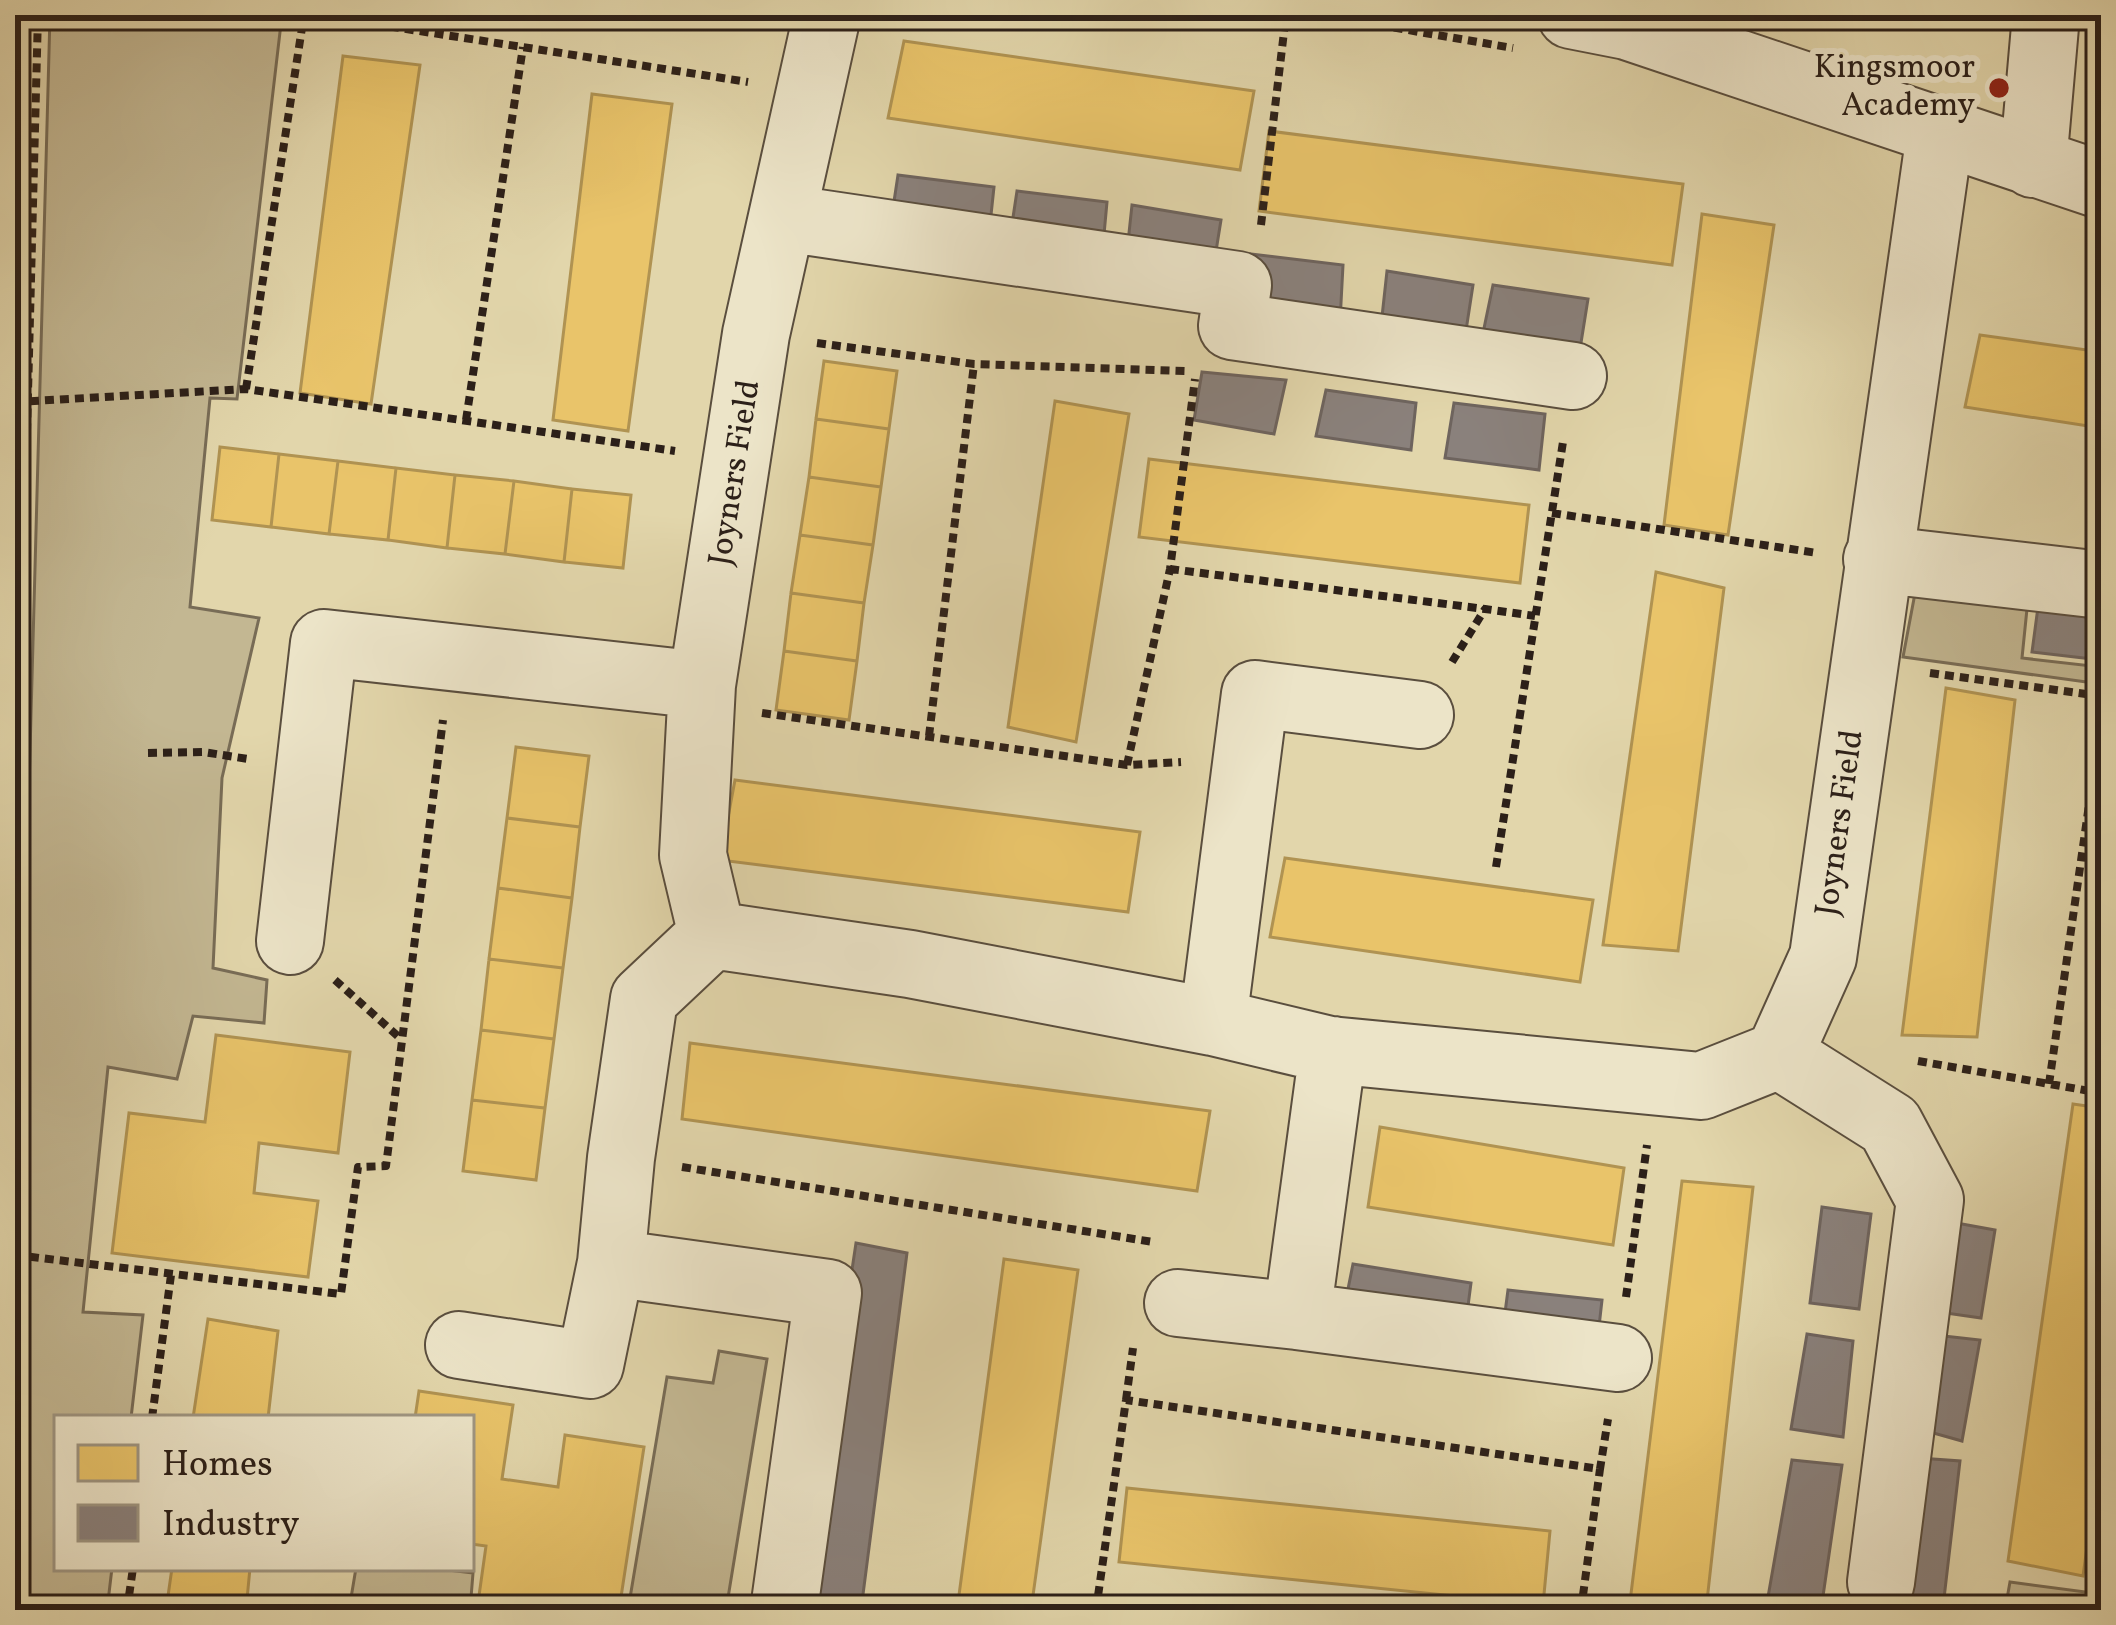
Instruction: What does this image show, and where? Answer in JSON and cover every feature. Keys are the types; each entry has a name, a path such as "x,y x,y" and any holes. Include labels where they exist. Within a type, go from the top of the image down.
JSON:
{"street":[{"name":"Joyners Field","path":"712,934 694,855 702,695 756,334 827,15"},
{"path":"2033,164 2046,15"},
{"path":"1552,33 1627,26 2101,185"},
{"name":"Joyners Field","path":"1779,1054 1823,957 1940,134"},
{"path":"784,218 1238,284 1232,326 1573,376"},
{"path":"1877,561 2101,585"},
{"path":"290,941 324,643 702,695"},
{"path":"1213,1022 1255,694 1420,715"},
{"path":"459,1345 590,1364 611,1263 644,999 712,934 910,964 1333,1050 1701,1087 1779,1054 1890,1125 1930,1200 1881,1582"},
{"path":"1297,1316 1333,1050"},
{"path":"611,1263 827,1293 784,1610"},
{"path":"1175,1274 1297,1316 1618,1358"}],"path":[{"path":"15,821 24,791 20,772 38,15"},
{"path":"246,389 304,15"},
{"path":"316,15 811,92"},
{"path":"1238,284 1257,266 1286,15"},
{"path":"1320,15 1552,33"},
{"path":"466,420 524,47"},
{"path":"756,334 974,364 1196,371 1170,568 1127,765"},
{"path":"929,736 974,364"},
{"path":"1496,867 1573,376"},
{"path":"15,402 246,389 739,460"},
{"path":"1552,513 1877,561"},
{"path":"1170,568 1535,616"},
{"path":"1420,715 1485,609"},
{"path":"15,1255 341,1294 358,1167 386,1166 451,657"},
{"path":"1863,664 2101,696"},
{"path":"702,695 1127,765 1246,760"},
{"path":"2048,1084 2101,721"},
{"path":"148,753 203,752 309,769"},
{"path":"290,941 401,1039"},
{"path":"1896,1057 2101,1093"},
{"path":"621,1158 1175,1274"},
{"path":"152,1415 171,1274"},
{"path":"1581,1610 1600,1469"},
{"path":"127,1610 133,1571"},
{"path":"15,1600 28,1610"}],"shaded area":[{"path":"50,15 282,15 237,399 210,398 190,607 259,618 222,778 213,968 267,980 264,1023 193,1016 177,1079 108,1067 83,1312 143,1315 131,1415 54,1415 54,1571 112,1571 107,1610 15,1610 15,867 28,826"},
{"path":"1916,588 2028,599 2022,658 2101,667 2101,684 1903,657"},
{"path":"719,1351 767,1359 726,1610 628,1610 667,1377 713,1383"},
{"path":"356,1571 473,1573 470,1610 349,1610"},
{"path":"2010,1582 2101,1594 2101,1610 2005,1610"}],"building: Homes":[{"path":"596,15 678,15 676,26"},
{"path":"904,41 1254,91 1240,170 888,118"},
{"path":"343,56 420,65 371,404 300,393"},
{"path":"592,94 672,104 628,431 553,420"},
{"path":"1269,131 1683,184 1672,265 1259,211"},
{"path":"1702,214 1774,225 1728,535 1664,525"},
{"path":"1980,335 2101,352 2101,428 1965,407"},
{"path":"824,361 897,371 889,429 816,419"},
{"path":"1055,401 1129,414 1076,742 1008,727"},
{"path":"816,419 889,429 881,487 809,477"},
{"path":"220,447 279,454 271,527 212,520"},
{"path":"279,454 338,461 329,534 271,527"},
{"path":"1149,459 1529,505 1520,583 1139,537"},
{"path":"338,461 396,468 388,540 329,534"},
{"path":"396,468 455,475 447,548 388,540"},
{"path":"455,475 514,481 505,554 447,548"},
{"path":"809,477 881,487 873,545 800,535"},
{"path":"514,481 572,489 564,562 505,554"},
{"path":"572,489 631,495 623,568 564,562"},
{"path":"800,535 873,545 864,603 791,593"},
{"path":"1656,572 1724,588 1678,951 1603,945"},
{"path":"791,593 864,603 857,661 784,651"},
{"path":"784,651 857,661 849,720 776,710"},
{"path":"1946,688 2015,700 1977,1037 1902,1035"},
{"path":"516,747 589,756 580,827 507,818"},
{"path":"735,780 1140,832 1128,912 720,860"},
{"path":"507,818 580,827 572,898 498,888"},
{"path":"1285,858 1593,900 1580,982 1270,937"},
{"path":"498,888 572,898 563,968 489,959"},
{"path":"489,959 563,968 554,1039 481,1030"},
{"path":"481,1030 554,1039 545,1108 472,1100"},
{"path":"216,1035 350,1052 338,1153 259,1143 254,1193 318,1201 308,1277 112,1253 129,1113 205,1122"},
{"path":"690,1043 1210,1111 1197,1191 682,1119"},
{"path":"472,1100 545,1108 536,1180 463,1171"},
{"path":"2073,1104 2101,1108 2101,1447 2083,1576 2008,1561"},
{"path":"1380,1127 1624,1168 1613,1245 1368,1207"},
{"path":"1682,1181 1753,1187 1706,1610 1629,1610"},
{"path":"1004,1259 1078,1270 1031,1610 957,1610"},
{"path":"208,1319 278,1331 268,1415 193,1415"},
{"path":"419,1391 513,1405 502,1479 558,1487 565,1435 644,1447 619,1610 477,1610 486,1546 474,1544 474,1415 415,1415"},
{"path":"1127,1488 1550,1531 1543,1605 1119,1562"},
{"path":"172,1571 250,1571 246,1610 166,1610"}],"building: Industry":[{"path":"898,175 994,187 988,243 890,228"},
{"path":"1017,191 1107,202 1102,256 1009,244"},
{"path":"1132,205 1221,220 1213,270 1126,261"},
{"path":"1251,254 1343,265 1340,322 1248,309"},
{"path":"1387,271 1473,285 1465,337 1381,326"},
{"path":"1493,285 1588,299 1580,349 1482,338"},
{"path":"1202,372 1286,380 1274,434 1194,420"},
{"path":"1326,390 1416,403 1411,450 1316,436"},
{"path":"1454,403 1545,414 1539,470 1445,458"},
{"path":"2038,607 2101,614 2101,660 2032,652"},
{"path":"1822,1207 1871,1214 1859,1309 1810,1303"},
{"path":"1951,1222 1995,1230 1981,1318 1939,1312"},
{"path":"856,1243 907,1253 861,1610 801,1610"},
{"path":"1353,1264 1471,1283 1464,1337 1342,1319"},
{"path":"1508,1290 1602,1300 1596,1353 1501,1343"},
{"path":"1807,1334 1853,1341 1843,1437 1791,1429"},
{"path":"1935,1335 1980,1340 1962,1441 1919,1429"},
{"path":"1919,1458 1960,1461 1943,1607 1895,1599"},
{"path":"1792,1460 1842,1465 1822,1603 1768,1597"}],"place":[{"name":"Kingsmoor Academy","path":"1999,88"}]}
